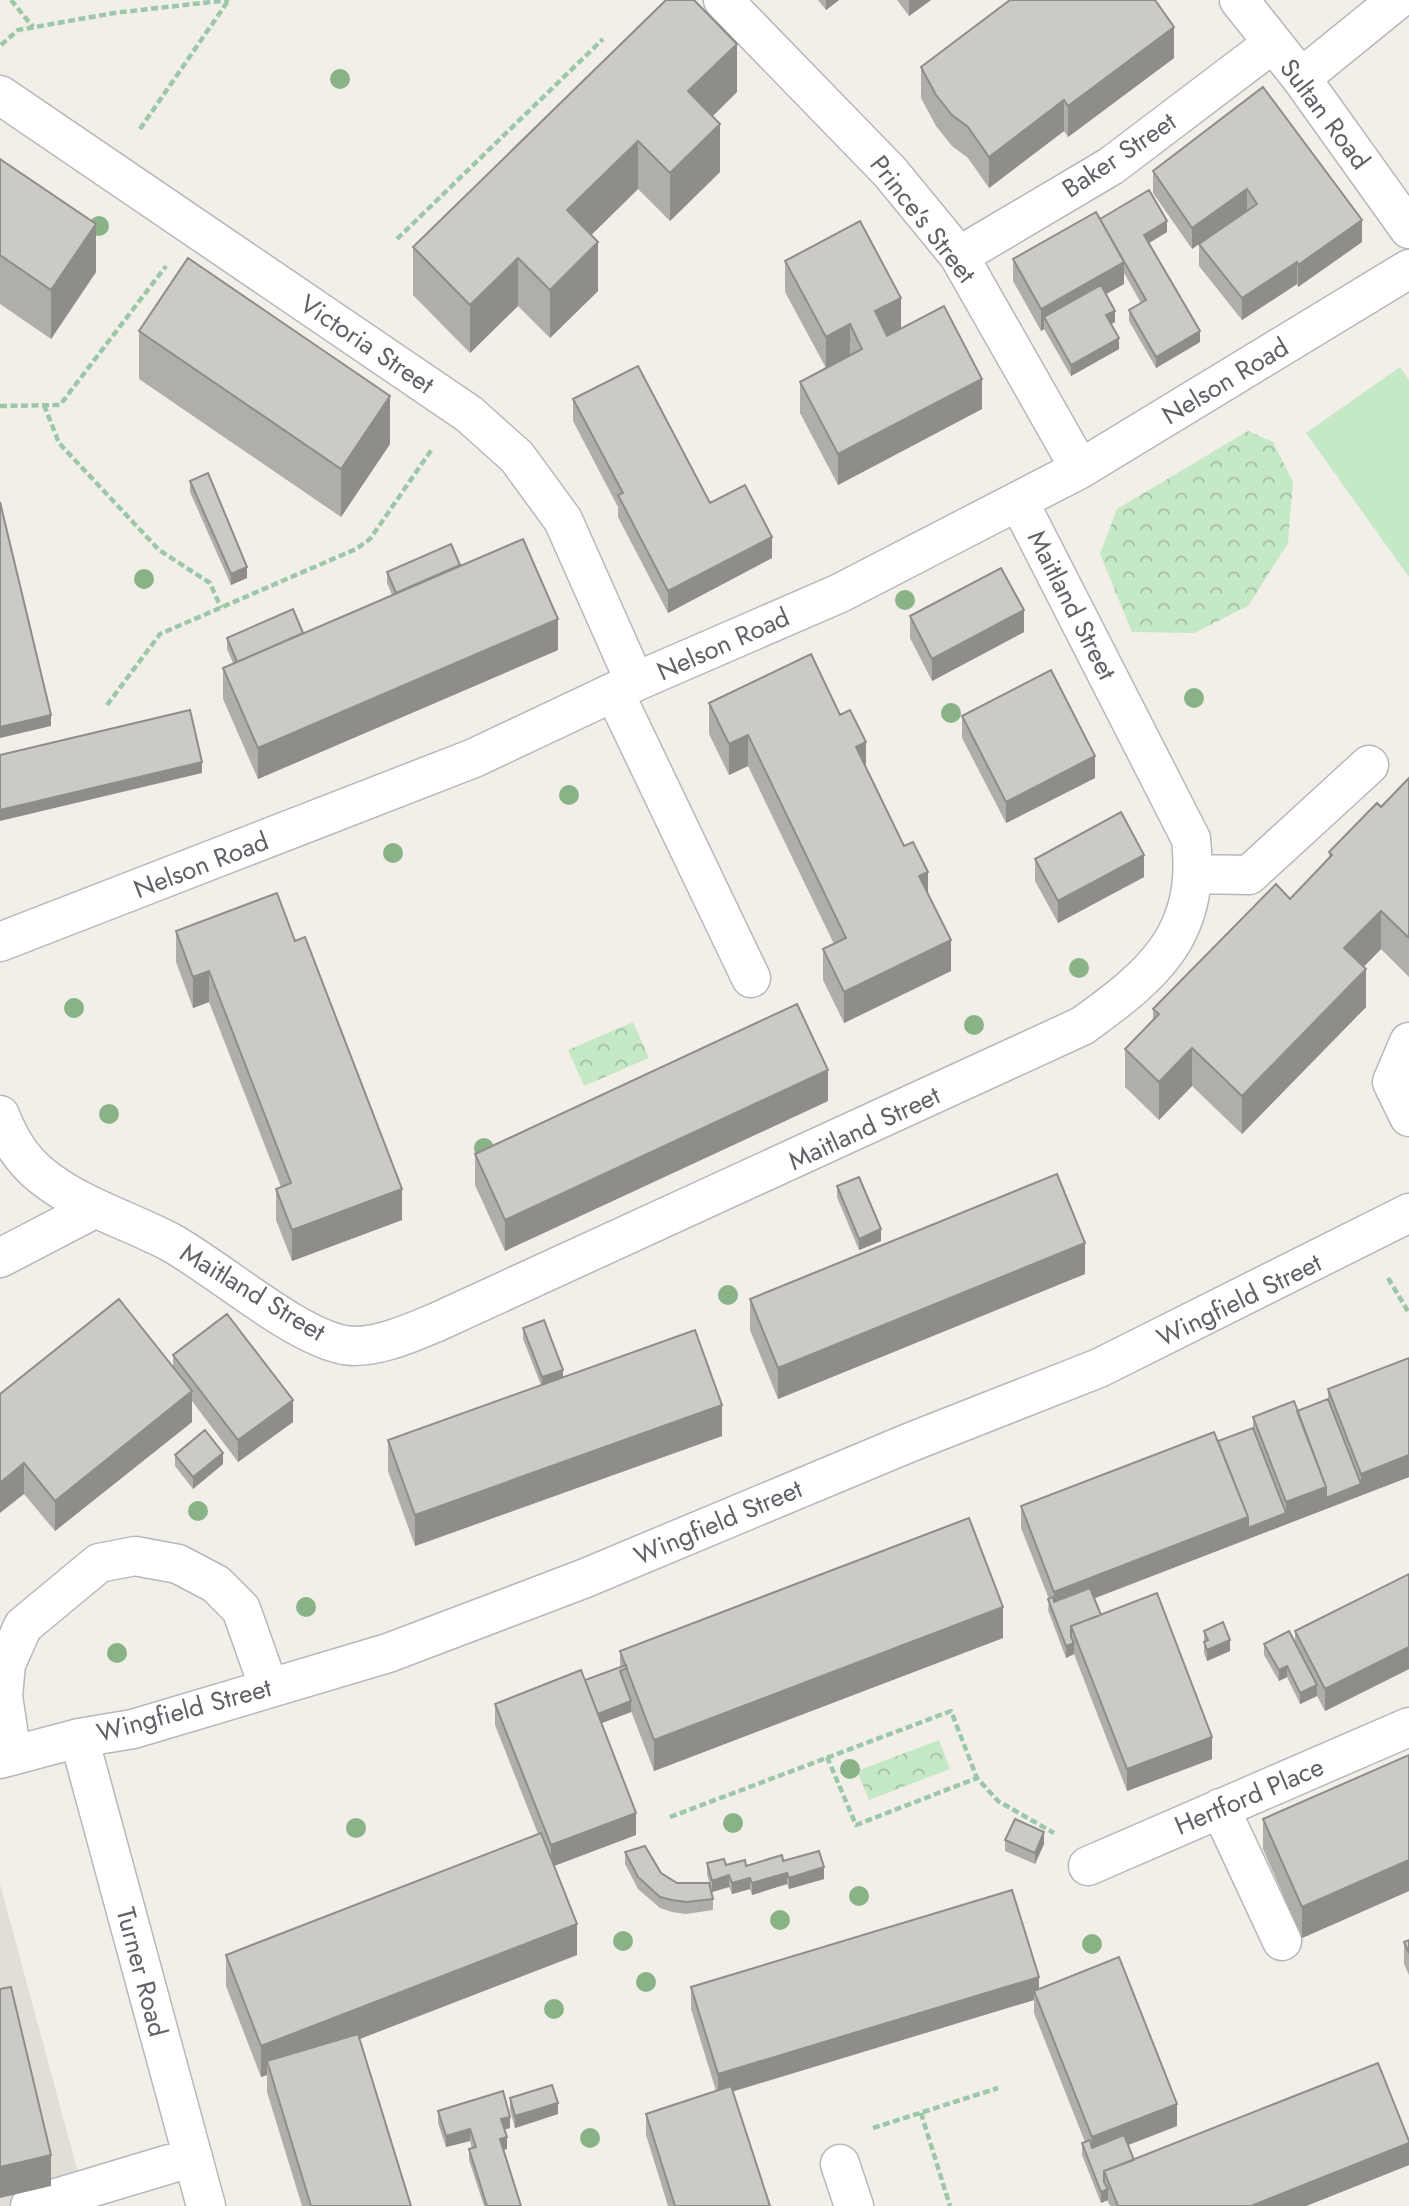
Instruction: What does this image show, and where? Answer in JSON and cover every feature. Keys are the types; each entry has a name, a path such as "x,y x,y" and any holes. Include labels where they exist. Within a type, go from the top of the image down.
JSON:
{"street":[{"name":"Prince's Street","path":"723,0 890,172 959,256 1080,469"},
{"name":"Sultan Road","path":"1239,0 1301,78 1409,229"},
{"path":"1301,78 1397,0"},
{"name":"Baker Street","path":"959,256 1111,166 1272,44"},
{"name":"Victoria Street","path":"0,95 469,414 517,457 563,520 624,687 751,978"},
{"name":"Nelson Road","path":"0,942 474,758 624,687 840,593 1080,469 1409,270"},
{"name":"Maitland Street","path":"0,1115 12,1145 42,1176 96,1208 170,1243 307,1330 345,1345 393,1340 932,1097 1082,1026 1131,990 1166,954 1186,914 1195,874 1191,839 1019,502"},
{"path":"1195,874 1249,875 1369,765"},
{"path":"1409,1042 1392,1082 1409,1117"},
{"path":"0,1258 96,1208"},
{"name":"Wingfield Street","path":"6,1758 79,1738 133,1729 388,1653 583,1578 911,1442 1099,1368 1409,1213"},
{"path":"6,1758 3,1696 6,1664 11,1651 23,1626 99,1563 135,1556 178,1564 216,1584 241,1608 269,1688"},
{"name":"Hertford Place","path":"1076,1852 1220,1808 1409,1727"},
{"name":"Turner Road","path":"79,1738 206,2206"},
{"path":"1220,1808 1282,1941"},
{"path":"30,2206 192,2157"},
{"path":"840,2164 854,2206"}],"path":[{"path":"12,0 33,27"},
{"path":"1,45 18,30 33,27 114,13 229,0"},
{"path":"138,132 229,0"},
{"path":"397,239 603,38"},
{"path":"0,406 60,405 171,260"},
{"path":"44,405 59,443 159,550 210,583 221,608"},
{"path":"107,705 160,634 356,549 370,539 436,442"},
{"path":"1382,1268 1409,1313"},
{"path":"670,1817 951,1711 977,1778 998,1801 1076,1852"},
{"path":"827,1758 856,1825 977,1778"},
{"path":"920,2113 950,2206"}],"shaded area":[{"path":"0,1884 87,2206 0,2206"}],"green space":[{"path":"1400,367 1409,380 1409,577 1306,433"},
{"path":"1248,431 1273,442 1293,482 1288,543 1248,606 1194,633 1132,632 1100,554 1117,509"},
{"path":"633,1022 649,1058 584,1086 568,1050"},
{"path":"939,1740 950,1769 869,1800 857,1771"}],"building":[{"path":"666,0 694,0 737,44 688,91 720,124 670,173 638,141 567,210 598,242 550,290 518,258 470,305 413,247"},
{"path":"1010,0 1155,0 1174,27 1068,106 1064,100 989,157 968,127 952,115 936,95 921,67"},
{"path":"1263,87 1362,220 1298,265 1297,262 1242,298 1199,244 1257,204 1247,189 1192,228 1153,171"},
{"path":"0,159 96,224 51,290 0,255"},
{"path":"1149,190 1167,221 1144,235 1200,331 1156,357 1129,310 1146,300 1100,219"},
{"path":"1096,212 1124,262 1041,309 1013,259"},
{"path":"860,221 901,298 875,311 887,336 944,306 982,379 838,454 800,382 862,349 850,324 826,337 785,261"},
{"path":"188,258 390,396 341,469 139,331"},
{"path":"1101,285 1115,311 1106,315 1119,338 1071,365 1044,317"},
{"path":"638,366 710,503 745,485 772,537 668,591 618,495 623,493 573,399"},
{"path":"208,473 247,567 231,574 190,481"},
{"path":"0,502 51,715 0,727"},
{"path":"523,539 558,619 258,748 223,668"},
{"path":"451,544 460,565 396,593 387,572"},
{"path":"1001,568 1024,610 932,659 910,616"},
{"path":"293,609 303,633 237,662 227,638"},
{"path":"811,654 840,715 850,710 866,742 856,747 904,846 913,842 928,872 919,876 951,940 844,992 823,949 846,938 748,735 729,744 709,703"},
{"path":"1051,670 1095,756 1006,802 962,716"},
{"path":"190,710 202,762 0,810 0,755"},
{"path":"1409,778 1409,938 1381,911 1344,948 1366,969 1242,1096 1192,1048 1159,1082 1125,1049 1159,1014 1153,1009 1276,884 1290,899 1332,855 1329,852 1377,803 1381,807"},
{"path":"1121,812 1144,855 1058,901 1035,859"},
{"path":"277,893 295,941 305,937 402,1189 292,1230 276,1189 291,1183 209,971 193,977 176,931"},
{"path":"797,1004 828,1070 505,1220 475,1154"},
{"path":"1057,1174 1085,1243 778,1368 750,1299"},
{"path":"859,1177 881,1229 859,1239 837,1186"},
{"path":"119,1299 192,1391 55,1501 24,1463 0,1483 0,1394"},
{"path":"227,1314 293,1400 238,1440 173,1355"},
{"path":"544,1320 563,1370 542,1377 523,1328"},
{"path":"695,1330 722,1405 415,1515 388,1440"},
{"path":"1409,1358 1409,1455 1361,1474 1328,1389"},
{"path":"1328,1399 1361,1484 1326,1498 1326,1487 1297,1411"},
{"path":"1294,1401 1326,1487 1286,1502 1253,1417"},
{"path":"1253,1428 1286,1513 1248,1528 1248,1517 1218,1441"},
{"path":"205,1430 223,1453 193,1477 175,1455"},
{"path":"1214,1432 1248,1517 1054,1592 1021,1506"},
{"path":"969,1518 1003,1607 654,1740 620,1651"},
{"path":"1409,1574 1409,1647 1325,1689 1295,1631"},
{"path":"1090,1588 1101,1615 1071,1626 1074,1643 1066,1646 1048,1599 1053,1597 1054,1602"},
{"path":"1157,1593 1212,1737 1127,1769 1071,1626"},
{"path":"1223,1622 1230,1640 1207,1650 1204,1642 1208,1640 1204,1631"},
{"path":"1289,1631 1317,1685 1300,1693 1287,1666 1279,1670 1264,1644"},
{"path":"626,1665 627,1668 620,1671 631,1701 598,1714 585,1680"},
{"path":"581,1670 636,1813 551,1845 495,1704"},
{"path":"1409,1755 1409,1860 1302,1907 1263,1819"},
{"path":"1015,1819 1044,1832 1035,1853 1005,1840"},
{"path":"541,1833 577,1924 261,2046 226,1955"},
{"path":"645,1846 661,1873 677,1883 709,1883 713,1899 686,1902 660,1897 638,1877 625,1852"},
{"path":"819,1851 824,1867 789,1878 787,1873 752,1883 750,1878 732,1883 729,1875 712,1881 707,1863 724,1859 726,1865 745,1860 746,1866 782,1855 783,1861"},
{"path":"1012,1890 1039,1977 718,2074 691,1987"},
{"path":"1409,1940 1409,1953 1404,1942"},
{"path":"1119,1957 1177,2104 1092,2137 1034,1991"},
{"path":"11,1987 51,2155 0,2167 0,1989"},
{"path":"358,2034 411,2206 311,2206 267,2061"},
{"path":"1378,2063 1409,2143 1251,2206 1118,2206 1104,2171"},
{"path":"552,2085 558,2103 515,2116 510,2098"},
{"path":"731,2086 770,2206 675,2206 646,2114"},
{"path":"503,2091 510,2117 501,2119 507,2137 500,2139 521,2206 487,2206 469,2149 476,2147 470,2129 446,2136 438,2111"},
{"path":"1124,2135 1134,2160 1104,2171 1104,2182 1108,2189 1101,2192 1082,2143 1090,2140 1092,2148"}]}
